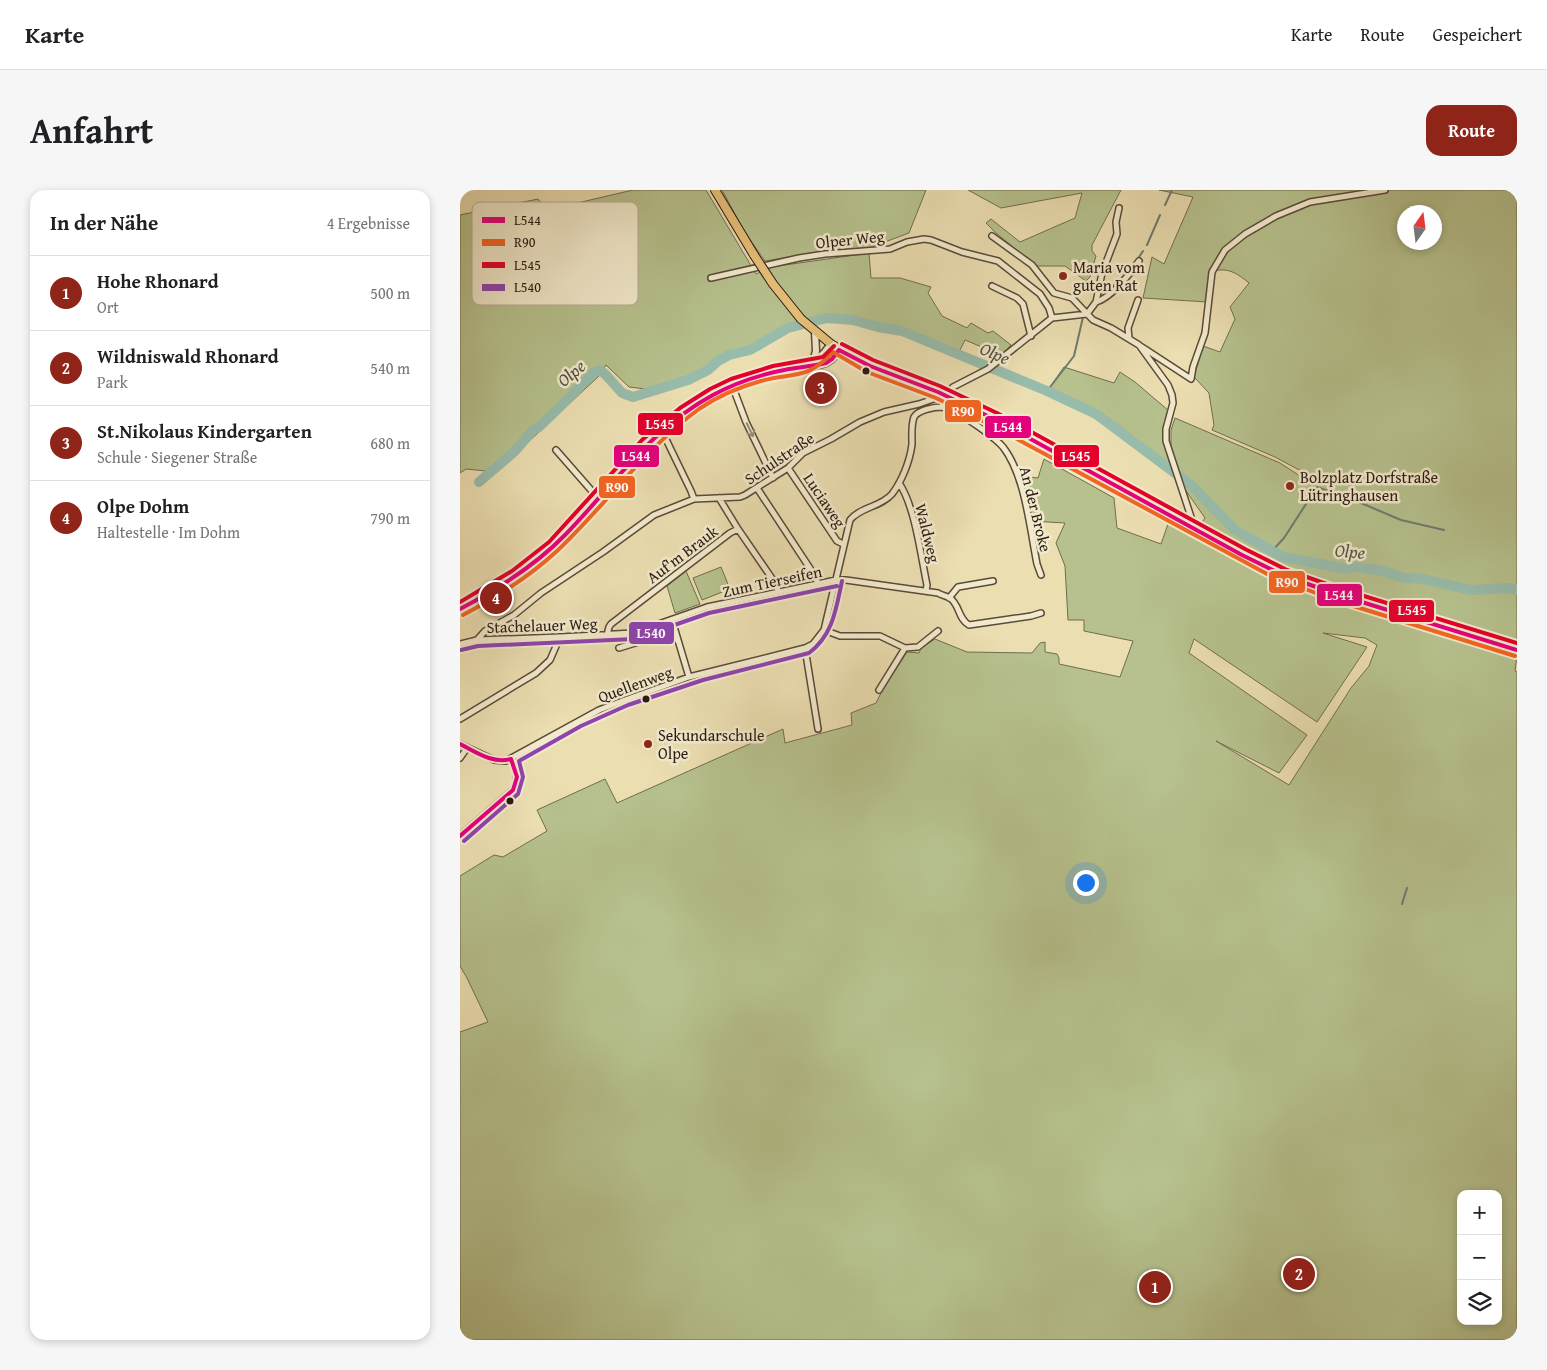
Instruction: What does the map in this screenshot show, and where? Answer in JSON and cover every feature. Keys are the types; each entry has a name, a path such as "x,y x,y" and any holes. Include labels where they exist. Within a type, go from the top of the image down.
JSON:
{"main road":[{"path":"715,190 754,255 787,302 815,331 839,350 870,366 945,395 994,419 1270,569 1305,583 1517,650"}],"street":[{"path":"992,236 1032,265 1054,293 1072,298 1078,302 1093,320 1129,338 1191,379 1193,367 1205,333 1212,272 1225,250 1246,234 1276,216 1310,202 1385,190"},
{"path":"1052,318 1087,314 1096,302 1102,274 1116,234 1119,208"},
{"name":"Olper Weg","path":"711,278 799,258 890,249 907,242 924,239 962,252 998,261 1040,294 1049,308 1052,318"},
{"path":"1096,302 1104,299 1123,282 1139,261"},
{"path":"992,286 1017,298 1023,304 1031,336"},
{"path":"1129,338 1128,328 1138,300"},
{"name":"Schulstraße","path":"477,640 485,631 515,614 541,593 654,515 694,499 740,498 788,468 803,453 860,422 884,412 926,402 945,395 953,387 988,369 1052,318"},
{"path":"810,364 816,351 815,331"},
{"path":"810,364 824,353 831,344"},
{"path":"1139,345 1168,385 1172,395 1173,404 1166,434 1167,448 1190,517 1188,525"},
{"path":"461,609 519,574 550,549 662,431 702,400 732,385 767,373 810,364 826,363 839,350"},
{"path":"732,385 746,422 773,478"},
{"path":"938,631 918,647 906,648 880,636 847,636 824,630 850,520 854,515 880,503 891,495 910,457 914,418 919,412 942,407 945,395"},
{"name":"An der Broke","path":"942,407 972,422 985,431 1002,446 1010,459 1018,476 1041,575"},
{"path":"662,431 694,499"},
{"path":"556,450 598,498"},
{"name":"Luciaweg","path":"788,468 837,541 843,544"},
{"name":"Waldweg","path":"898,484 904,491 918,539 927,585 926,591"},
{"path":"758,488 815,576 818,584"},
{"name":"Auf'm Brauk","path":"719,498 779,592"},
{"name":"Auf'm Brauk","path":"642,600 723,538 738,529"},
{"name":"Zum Tierseifen","path":"633,633 708,607 836,580 926,591 949,598"},
{"path":"993,581 958,587 949,598 955,603 964,623 969,625 1041,613"},
{"name":"Stachelauer Weg","path":"608,635 611,624 642,600"},
{"path":"672,620 689,677"},
{"name":"Quellenweg","path":"511,758 599,710 689,677 805,648 812,644 824,630"},
{"path":"619,648 674,631"},
{"name":"Stachelauer Weg","path":"477,640 633,633"},
{"path":"460,718 544,667 550,660 560,637"},
{"path":"460,644 477,640"},
{"path":"805,648 818,729"},
{"path":"879,690 906,648"},
{"path":"460,744 494,760 503,761 511,758 517,772 518,782 513,790 460,836"},
{"path":"460,758 467,748"}],"green space":[{"path":"633,190 706,190 756,274 771,267 869,253 871,278 900,278 931,287 928,293 942,316 967,328 971,323 988,333 993,331 1011,345 1001,355 965,340 959,352 899,327 879,325 854,317 827,316 788,326 752,346 719,357 708,368 690,376 645,389 629,387 606,365 600,375 496,472 466,469 460,473 460,215 472,213 472,305 638,305 638,202 581,202"},
{"path":"722,190 926,190 909,233 869,248 817,252 765,261 744,231"},
{"path":"968,190 1121,190 1092,245 1092,251 1096,256 1090,277 1086,281 1065,266 1036,266 986,223 991,219 1020,242 1075,218 1082,193 1001,208"},
{"path":"1159,190 1517,190 1517,646 1384,605 1318,582 1253,555 1200,525 1205,518 1184,488 1171,452 1171,430 1175,418 1280,463 1314,485 1316,479 1275,457 1212,430 1214,425 1209,393 1194,377 1203,346 1220,352 1235,319 1230,307 1249,283 1232,272 1217,270 1212,272 1208,302 1143,298 1152,257 1164,264 1193,197"},
{"path":"538,199 540,202 523,202"},
{"path":"1064,367 1114,383 1120,372 1135,382 1169,411 1165,441 1172,470 1097,413 1048,390"},
{"path":"1044,459 1114,498 1117,528 1161,544 1168,524 1286,581 1381,616 1517,656 1515,671 1517,672 1517,1340 460,1340 460,1032 488,1022 460,966 460,876 494,855 503,857 547,831 537,810 605,779 617,803 783,729 785,743 852,725 851,713 876,703 907,652 919,653 921,648 935,639 967,652 1032,653 1040,643 1045,642 1045,652 1057,654 1059,664 1120,677 1133,641 1084,631 1084,620 1068,620 1065,566 1056,543 1065,523 1030,521 1021,476 1038,478","holes":["1323,633 1365,638 1377,645 1369,666 1351,688 1289,785 1216,741 1279,773 1307,735 1189,653 1194,639 1317,722 1367,647"]},
{"path":"721,567 730,589 702,600 693,578"},
{"path":"686,571 700,604 675,613 667,586"}],"waterway":[{"path":"1165,205 1172,190"},
{"path":"1147,245 1160,215"},
{"path":"1139,257 1143,251"},
{"path":"1105,294 1123,277"},
{"path":"1047,391 1074,356 1083,317"},
{"name":"Olpe","path":"479,482 515,451 533,430 539,427 594,372 600,370 622,393 633,397 688,380 708,370 718,361 729,355 750,350 788,328 827,318 853,320 902,331 1047,391 1096,414 1191,485 1235,530 1283,557 1347,569 1354,567 1383,571 1404,578 1423,579 1471,590 1511,588 1517,590"},
{"path":"1272,551 1284,538 1317,487 1401,520 1444,530"},
{"path":"1402,904 1407,888"}],"transit line":[{"name":"L545","path":"842,344 873,360 940,386 997,413 1245,549 1287,570 1338,588 1517,643"},
{"name":"L545","path":"460,602 512,571 549,542 642,440 680,408 710,389 731,379 773,366 823,357 834,346"},
{"name":"L544","path":"839,350 870,366 938,392 994,419 1242,555 1285,576 1336,594 1517,650"},
{"name":"L544","path":"460,609 502,585 541,557 565,535 652,441 691,408 722,390 750,379 779,371 826,363 839,350"},
{"name":"R90","path":"463,615 512,586 557,551 660,442 706,404 745,386 772,378 807,372 815,368 833,352 867,372 936,398 991,425 1269,575 1334,600 1515,656"},
{"name":"L540","path":"464,841 518,794 523,777 519,761 581,726 628,705 703,680 809,653 817,646 828,630 835,611 842,581"},
{"name":"L540","path":"461,650 478,646 634,639 709,613 837,586"},
{"name":"L544","path":"460,744 491,759 511,759"},
{"name":"L544","path":"460,836 513,790 517,777 511,759"}],"place":[{"name":"Maria vom guten Rat","path":"1063,276"},
{"name":"St.Nikolaus Kindergarten","path":"821,388"},
{"name":"Bolzplatz Dorfstraße Lütringhausen","path":"1290,486"},
{"name":"Olpe Dohm","path":"496,598"},
{"name":"Sekundarschule Olpe","path":"648,744"},
{"name":"Wildniswald Rhonard","path":"1299,1274"},
{"name":"Hohe Rhonard","path":"1155,1287"}]}
